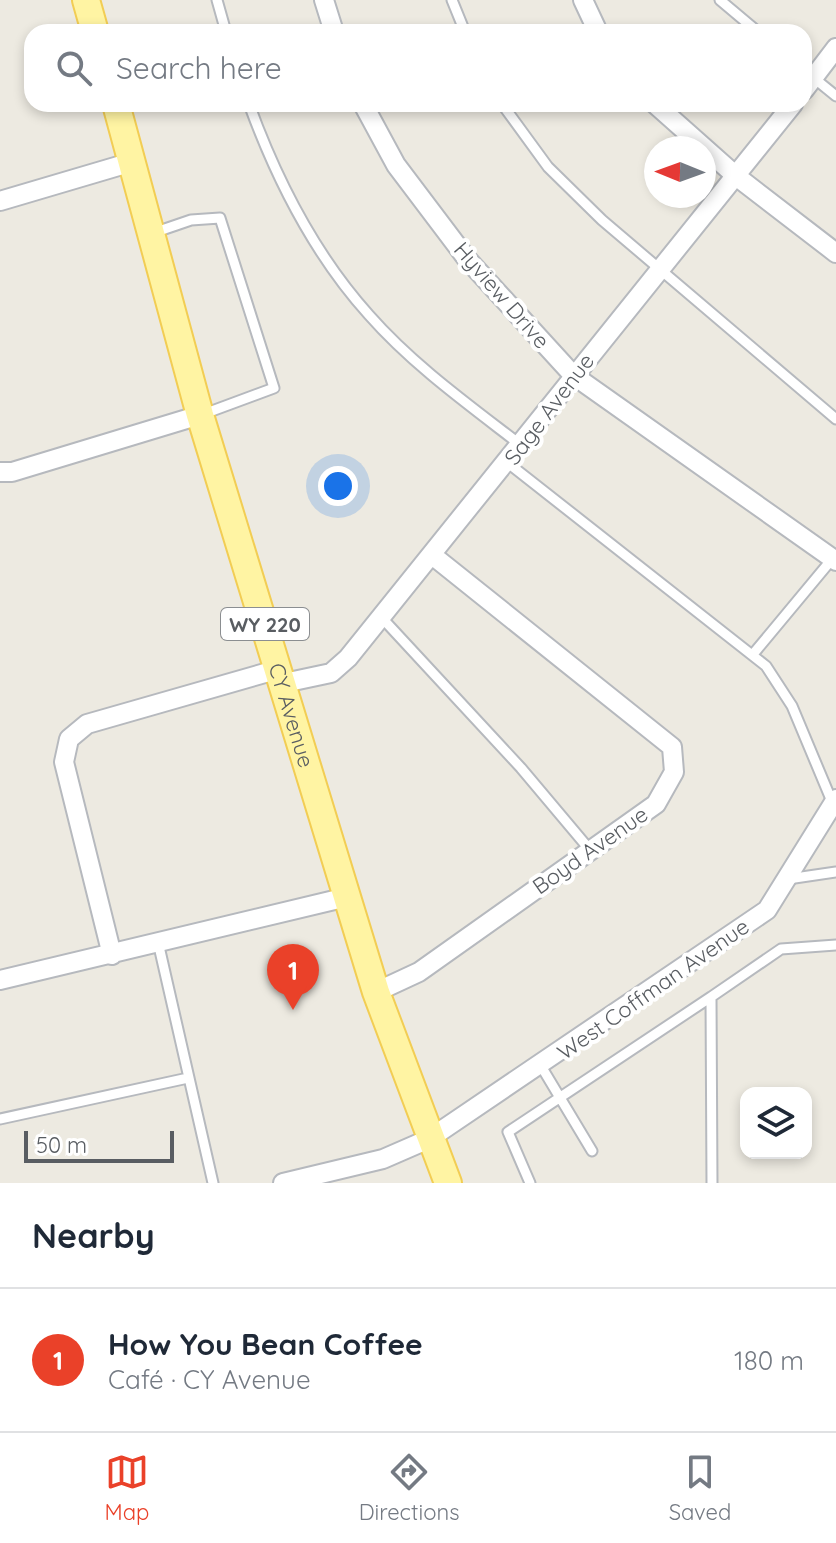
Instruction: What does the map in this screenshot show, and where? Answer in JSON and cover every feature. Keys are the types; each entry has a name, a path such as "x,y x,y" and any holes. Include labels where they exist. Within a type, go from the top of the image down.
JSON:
{"main road":[{"path":"86,0 93,24"},
{"name":"CY Avenue","path":"118,112 200,415 376,992 448,1183"}],"street":[{"path":"324,0 332,24"},
{"path":"583,0 594,24"},
{"path":"812,74 836,48"},
{"name":"Hyview Drive","path":"367,112 396,165 467,259 573,375 835,558"},
{"path":"664,112 736,176 836,253"},
{"name":"Sage Avenue","path":"112,955 64,762 69,739 87,724 282,676 331,673 383,619 522,446 573,375 787,112"},
{"path":"0,201 132,162"},
{"path":"0,472 12,472 200,415"},
{"name":"Boyd Avenue","path":"376,992 419,972 656,804 674,772 672,747 432,555"},
{"name":"West Coffman Avenue","path":"283,1183 383,1159 429,1139 767,910 835,801"},
{"path":"0,980 347,897"}],"lane":[{"path":"217,0 224,24"},
{"path":"452,0 462,24"},
{"path":"720,0 748,24"},
{"path":"812,82 836,96"},
{"path":"252,112 272,166 299,217 368,315 420,365 522,446"},
{"path":"508,112 548,167 660,269 836,419"},
{"path":"153,233 191,220 220,218 274,388 200,415"},
{"path":"508,463 754,653 782,685 835,801"},
{"path":"754,653 835,558"},
{"path":"383,619 521,768 590,850"},
{"path":"787,879 836,872"},
{"path":"158,942 213,1183"},
{"path":"530,1183 508,1132 781,949 836,945"},
{"path":"711,997 712,1183"},
{"path":"541,1066 592,1151"},
{"path":"0,1119 188,1078"}],"place":[{"name":"How You Bean Coffee","path":"293,1010"}]}
